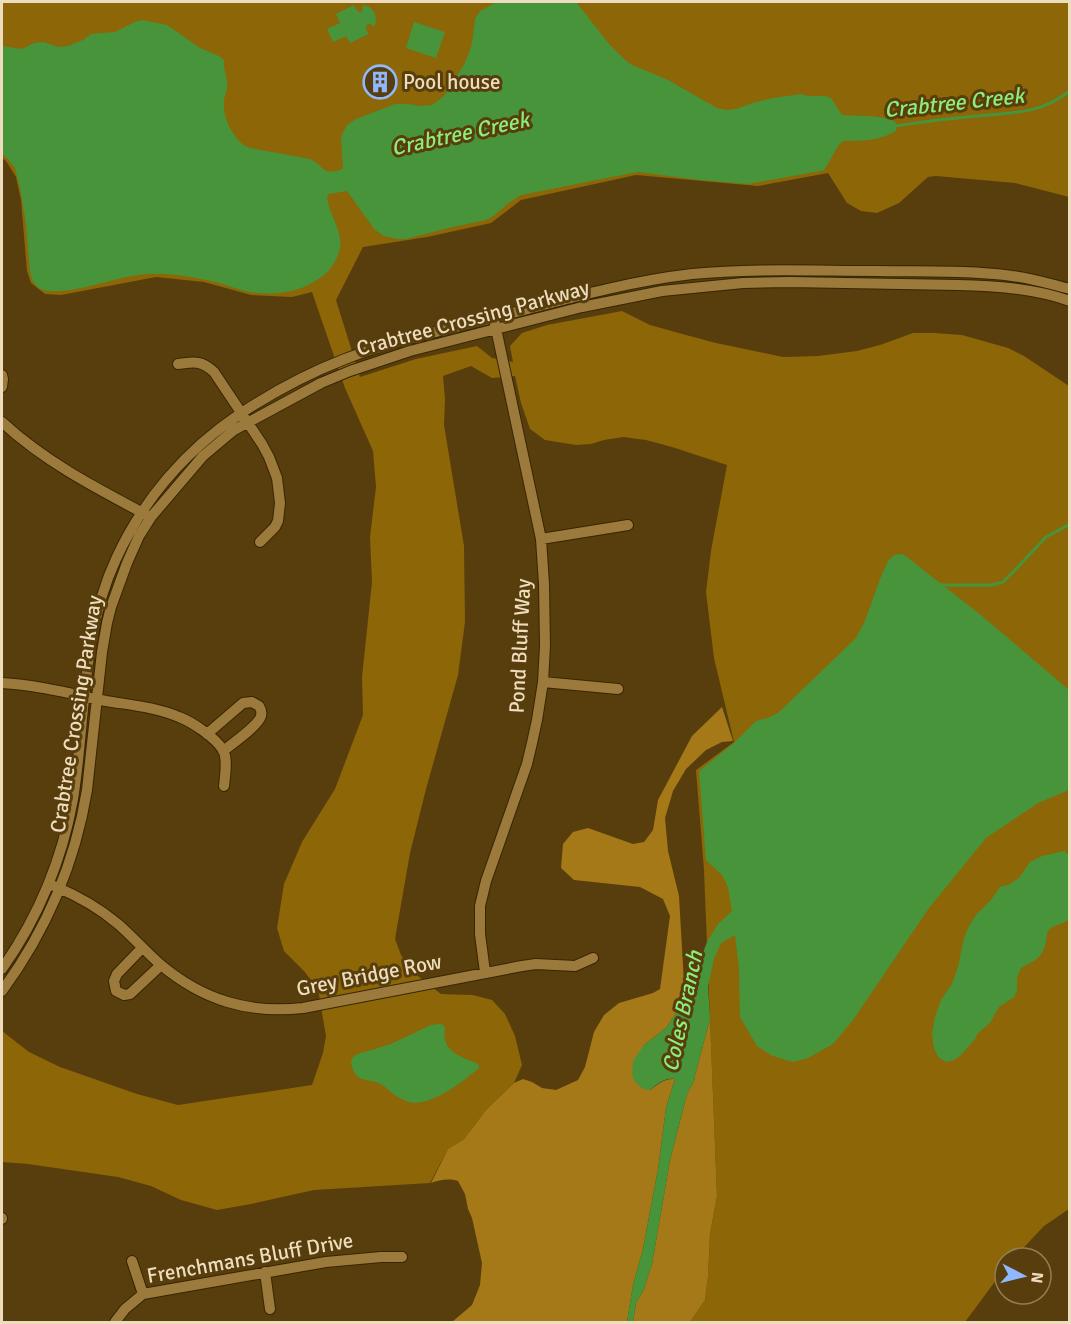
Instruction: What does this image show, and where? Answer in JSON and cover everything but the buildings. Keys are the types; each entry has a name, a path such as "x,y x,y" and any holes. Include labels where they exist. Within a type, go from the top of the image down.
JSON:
{"street":[{"name":"Crabtree Crossing Parkway","path":"2,969 69,863 84,811 102,652 111,607 157,490 187,457 208,439 303,378 345,359 400,341 608,288 692,274 821,270 969,272 1013,276 1070,289"},
{"name":"Crabtree Crossing Parkway","path":"244,418 344,373 410,351 627,297 662,291 743,283 811,281 983,285 1028,291 1070,301"},
{"name":"Pond Bluff Way","path":"485,972 479,920 482,894 530,753 543,682 544,646 541,539 493,318"},
{"path":"178,364 197,362 206,365 214,372 269,456 277,478 280,503 275,527 260,542"},
{"path":"2,375 2,387"},
{"path":"2,422 62,469 146,515"},
{"name":"Crabtree Crossing Parkway","path":"2,991 24,959 49,912 72,801 93,634 104,588 114,562 146,515"},
{"path":"541,539 628,525"},
{"path":"543,682 618,689"},
{"path":"2,683 84,696 179,717 207,734 223,751 224,786"},
{"path":"207,734 243,703 252,702 259,706 262,712 261,717 223,751"},
{"name":"Grey Bridge Row","path":"53,886 76,895 99,909 161,965 185,983 215,998 242,1006 270,1010 322,1005 536,964 575,966 593,958"},
{"path":"142,948 117,974 114,981 116,991 124,995 130,994 161,965"},
{"name":"Frenchmans Bluff Drive","path":"115,1323 125,1309 144,1294 326,1262 402,1257"},
{"path":"132,1261 144,1294"},
{"path":"264,1272 270,1309"}],"shaded area":[{"path":"2,2 1069,2 1069,197 1015,183 936,176 928,177 899,203 877,213 861,211 847,203 828,173 758,186 636,175 521,200 491,223 427,237 363,247 336,300 360,377 416,359 477,346 492,358 513,362 510,346 522,333 547,325 622,311 650,325 716,343 783,357 818,356 857,351 913,333 962,335 1008,348 1069,386 1069,1209 1044,1226 1025,1246 993,1246 993,1284 965,1322 690,1322 705,1300 710,1234 717,1196 704,870 696,770 734,742 714,658 706,592 727,465 646,440 623,437 576,445 545,440 530,429 515,376 492,378 471,366 443,376 444,425 464,546 465,622 458,675 410,853 395,939 401,955 414,973 441,994 473,995 492,1000 505,1014 515,1036 522,1065 514,1083 486,1110 464,1139 448,1149 430,1183 314,1190 217,1210 181,1200 151,1186 118,1177 2,1162 2,1031 29,1052 60,1067 137,1094 178,1105 312,1085 326,1036 318,989 284,951 277,928 284,884 302,842 335,789 363,715 362,677 372,582 370,537 376,487 373,451 345,388 312,292 292,297 251,295 204,282 156,277 61,295 45,294 31,283 27,271 21,200 16,177 2,158"},
{"path":"722,707 733,741 722,742 706,750 686,769 673,791 665,818 668,851 679,896 685,1000 666,1028 644,1045 650,1090 665,1080 675,1079 666,1108 658,1169 627,1322 452,1322 472,1305 480,1285 482,1263 465,1194 458,1181 444,1180 431,1183 448,1149 464,1139 486,1110 514,1083 523,1079 542,1088 556,1090 578,1080 585,1067 594,1032 604,1015 619,1003 660,989 670,916 663,899 640,887 574,880 561,868 563,844 573,832 588,828 633,844 644,842 653,830 658,800 692,736"},
{"path":"710,1019 717,1196 710,1234 705,1300 690,1322 633,1322 636,1303 644,1289 652,1264 670,1160"}],"water":[{"path":"497,2 576,2 609,44 630,64 668,80 717,108 736,109 773,98 801,94 825,96 831,98 842,115 891,120 896,124 896,131 876,139 843,141 824,170 820,171 748,184 632,173 521,195 486,220 406,239 384,236 375,230 347,191 329,194 328,202 340,242 337,257 330,269 320,278 303,287 284,292 255,293 207,280 160,274 135,275 61,291 45,291 34,283 30,272 26,224 15,168 2,154 2,46 22,49 34,43 44,42 58,47 68,46 91,34 115,32 142,20 167,25 200,48 224,60 227,86 224,99 225,115 239,141 250,148 310,159 331,172 343,169 341,137 347,125 356,119 395,104 432,105 444,96 465,63 472,44 475,19 480,11"},
{"path":"354,5 359,12 362,12 363,5 373,10 376,16 374,27 367,24 366,29 369,34 350,43 346,36 333,42 327,29 340,23 336,14"},
{"path":"414,22 445,32 436,58 406,48"},
{"path":"903,554 982,616 1069,690 1069,790 1038,803 986,838 929,908 853,1020 833,1044 808,1058 793,1062 773,1056 757,1046 740,1017 739,969 735,935 721,943 714,959 708,986 710,1019 670,1160 652,1264 644,1289 636,1303 633,1322 627,1322 658,1169 666,1108 675,1079 658,1083 650,1090 643,1089 632,1075 633,1061 644,1045 666,1028 685,1000 707,942 718,924 732,911 728,887 722,875 706,860 699,771 734,743 756,721 778,713 856,638 888,561 894,555"},
{"path":"1064,851 1069,855 1069,919 1050,929 1042,954 1021,968 1014,997 999,1007 990,1023 978,1033 961,1055 946,1062 938,1057 932,1034 941,1000 952,984 958,967 969,926 1000,887 1019,878 1030,862 1042,856"},
{"path":"440,1024 445,1028 444,1036 449,1048 459,1056 478,1064 479,1068 448,1091 424,1102 409,1102 381,1084 358,1077 355,1073 351,1061 358,1054 391,1044 431,1025"}],"waterway":[{"name":"Crabtree Creek","path":"895,126 1026,111 1047,104 1070,91"},
{"name":"Coles Branch","path":"940,585 992,585 1003,582 1046,537 1070,524"}],"place":[{"name":"Pool house","path":"380,82"}]}
